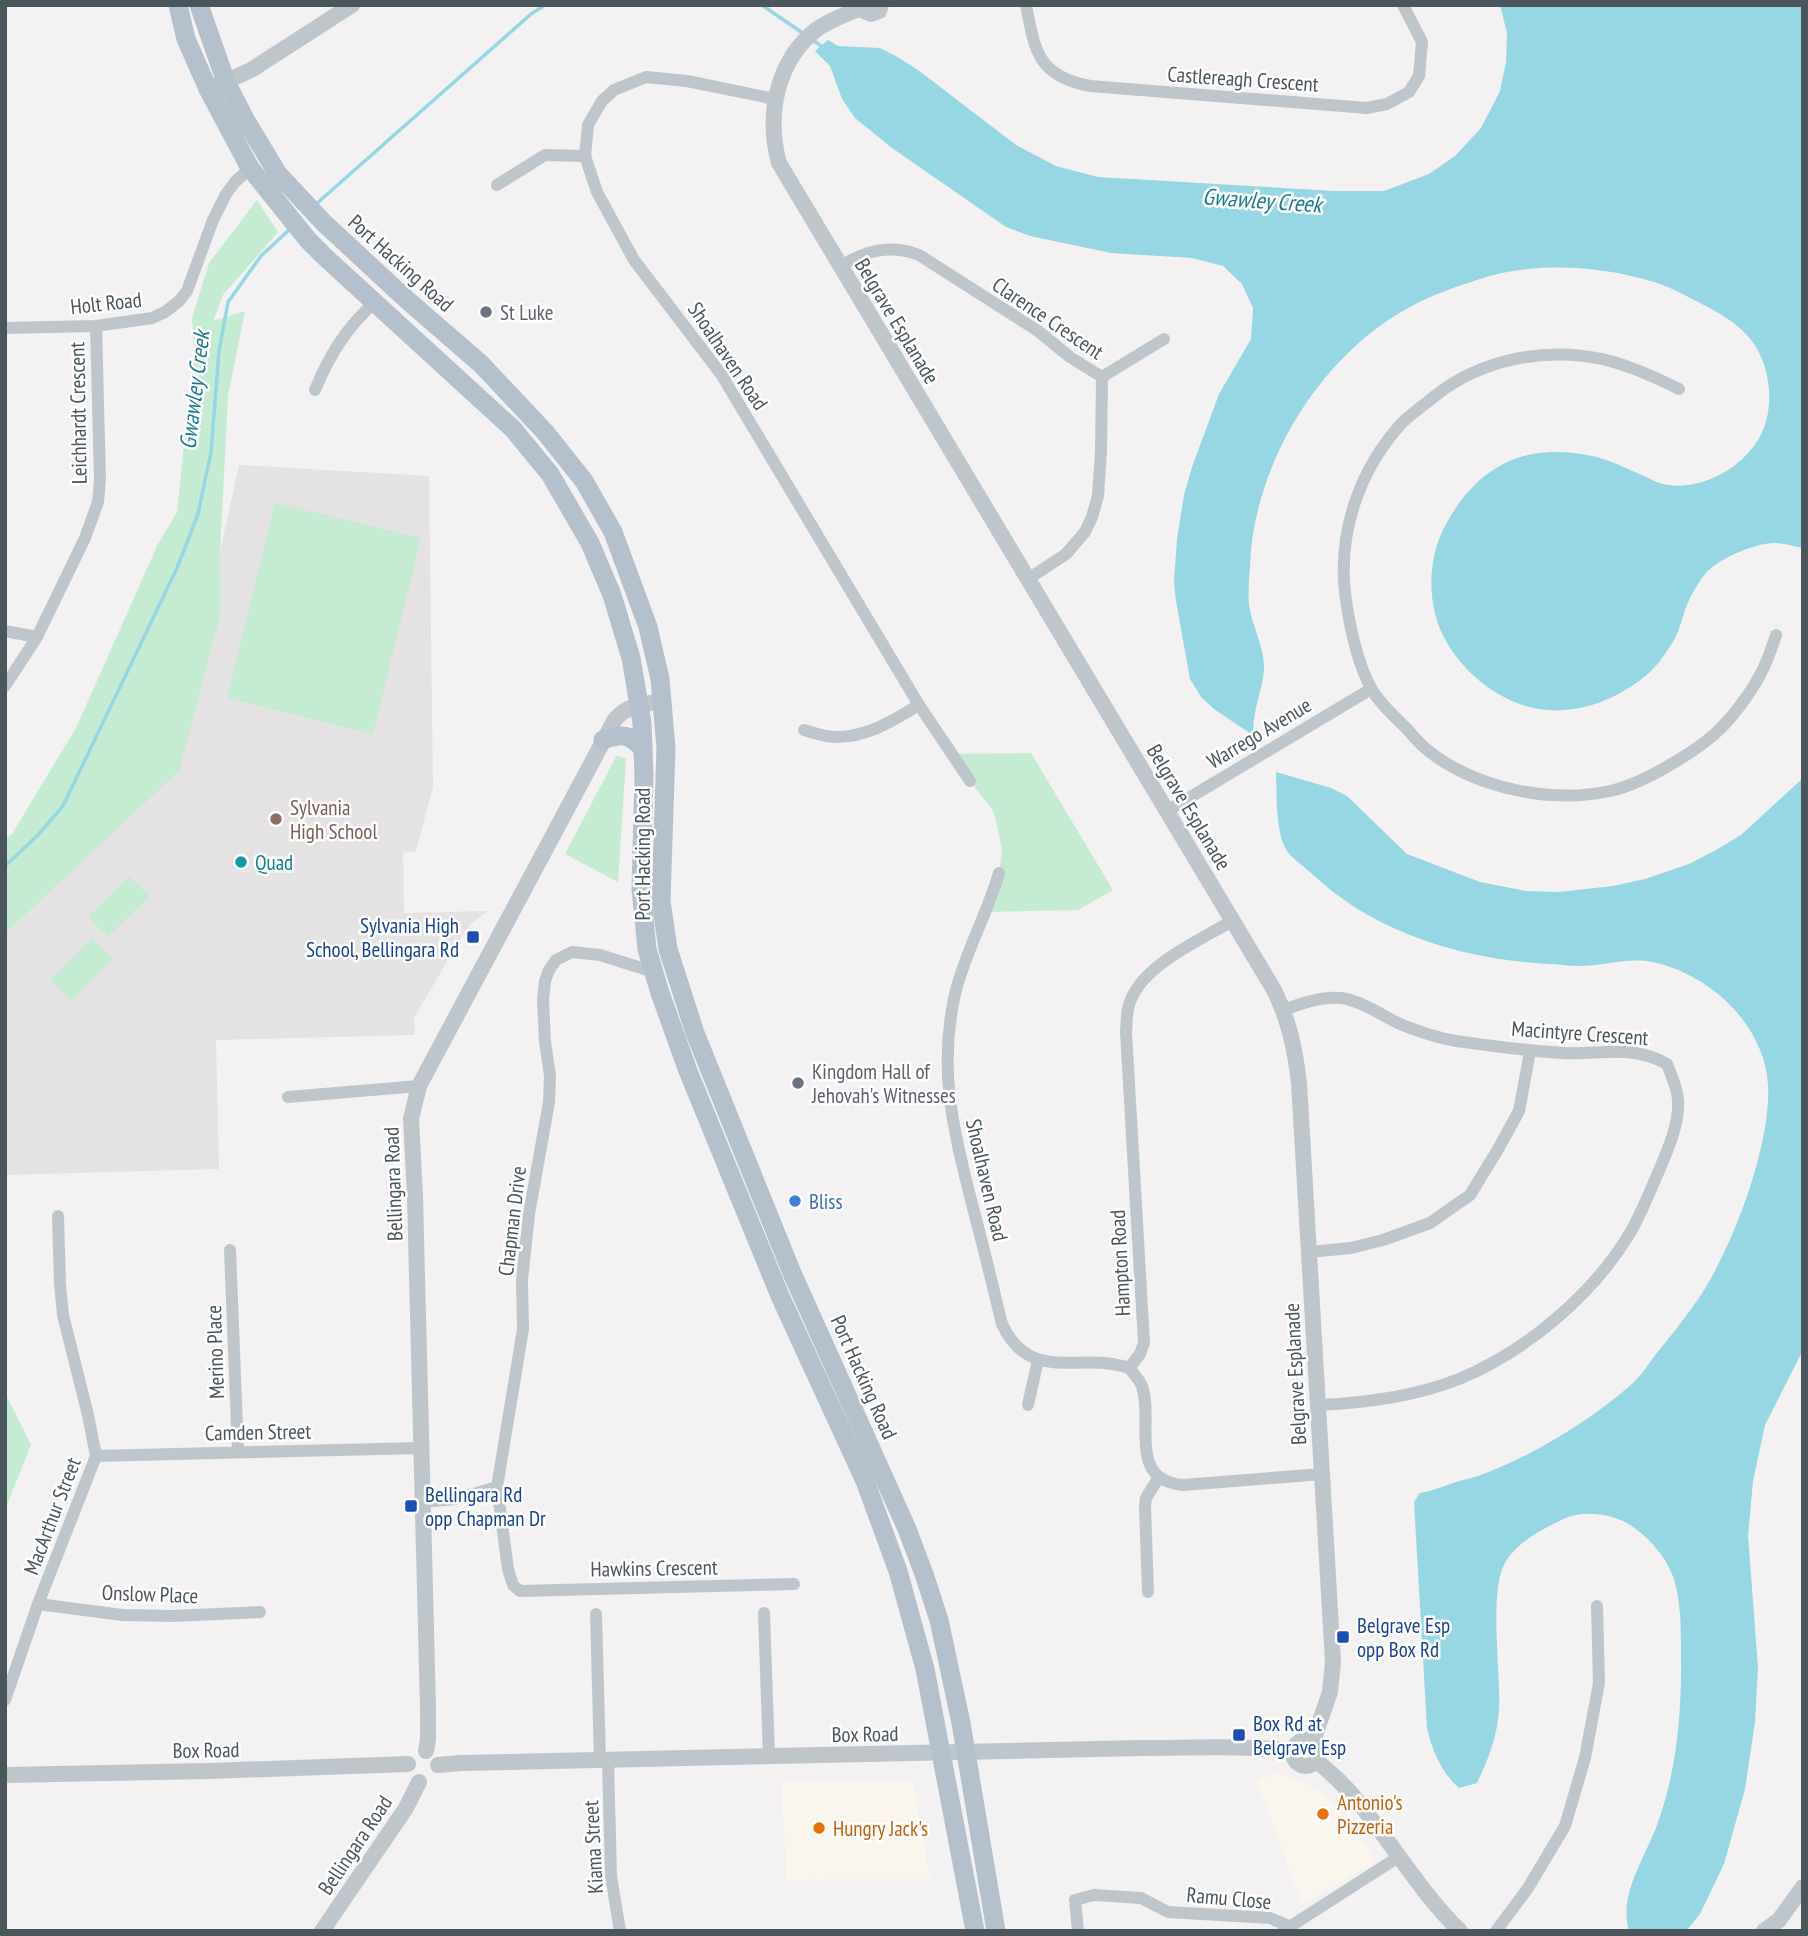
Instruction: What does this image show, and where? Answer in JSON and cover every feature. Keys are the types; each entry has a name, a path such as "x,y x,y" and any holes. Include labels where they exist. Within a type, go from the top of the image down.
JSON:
{"main road":[{"name":"Port Hacking Road","path":"177,5 186,39 289,187 406,299 481,364 545,432 584,481 613,532 653,646 663,701 666,748 660,901 668,949 695,1033 792,1273 912,1542 939,1620 966,1753 996,1931"},
{"name":"Port Hacking Road","path":"199,5 217,85 250,168 308,240 513,429 550,474 590,543 612,595 631,657 640,704 643,749 640,889 654,972 688,1071 780,1296 865,1481 904,1591 942,1753 975,1931"},
{"path":"603,740 619,735 626,736 643,749"}],"street":[{"path":"217,85 251,70 352,5"},
{"name":"Belgrave Esplanade","path":"881,5 879,10 872,14 861,7 817,30 802,44 787,66 775,99 773,135 779,163 1274,990 1291,1031 1297,1067 1333,1662 1330,1692 1313,1741"},
{"name":"Castlereagh Crescent","path":"1026,5 1038,53 1056,76 1070,82 1090,86 1367,108 1387,104 1409,92 1419,76 1422,42 1403,5"},
{"name":"Shoalhaven Road","path":"775,99 687,81 646,77 614,90 602,101 588,125 586,156 597,192 634,260 722,374 919,705 970,781"},
{"path":"497,185 545,155 586,156"},
{"name":"Holt Road","path":"5,328 96,326 152,318 165,312 179,301 192,281 213,220 226,194 250,168"},
{"name":"Clarence Crescent","path":"840,267 852,259 874,251 905,250 919,255 1038,331 1070,357 1102,377 1098,496 1092,517 1085,532 1066,554 1028,579"},
{"path":"315,390 327,361 356,318 374,303"},
{"name":"Leichhardt Crescent","path":"5,686 37,637 85,538 98,502 100,480 96,326"},
{"path":"1102,377 1164,340"},
{"path":"1679,389 1648,373 1603,359 1545,355 1481,368 1449,384 1402,423 1384,445 1365,478 1348,520 1343,566 1346,611 1371,689 1426,749 1455,768 1493,785 1520,792 1550,794 1611,791 1651,777 1687,755 1719,730 1761,673 1776,635"},
{"path":"5,631 37,637"},
{"name":"Warrego Avenue","path":"1167,811 1371,689"},
{"name":"Bellingara Road","path":"426,1751 428,1709 411,1119 419,1086 603,740 620,713 627,708 663,701"},
{"path":"804,730 836,737 860,734 883,726 919,705"},
{"name":"Shoalhaven Road","path":"999,873 956,991 947,1047 948,1092 956,1139 1002,1324 1009,1339 1021,1351 1038,1360"},
{"name":"Hampton Road","path":"1129,1368 1140,1354 1144,1343 1126,1032 1129,1003 1139,984 1158,965 1232,921"},
{"name":"Chapman Drive","path":"516,1589 508,1569 497,1487 523,1329 523,1272 529,1214 549,1102 550,1076 543,1000 545,981 556,960 572,952 600,955 654,972"},
{"name":"Macintyre Crescent","path":"1284,1010 1314,1001 1343,998 1357,1002 1402,1025 1452,1040 1530,1052 1645,1053 1667,1063 1678,1100 1673,1136 1630,1233 1592,1283 1532,1337 1487,1365 1459,1378 1405,1395 1354,1403 1318,1405"},
{"path":"1309,1252 1351,1248 1383,1240 1430,1223 1470,1195 1519,1111 1530,1052"},
{"path":"288,1097 419,1086"},
{"name":"MacArthur Street","path":"5,1700 38,1604 96,1456 63,1315 58,1216"},
{"name":"Merino Place","path":"230,1250 238,1452"},
{"path":"1028,1405 1038,1360 1054,1363 1105,1362 1129,1368 1138,1378 1142,1386 1146,1456 1159,1477 1168,1482 1183,1485 1322,1474"},
{"name":"Camden Street","path":"96,1456 421,1448"},
{"path":"1148,1592 1145,1506 1149,1491 1159,1477"},
{"path":"422,1503 456,1499 497,1487"},
{"name":"Hawkins Crescent","path":"516,1589 530,1591 794,1584"},
{"name":"Onslow Place","path":"38,1604 122,1615 173,1616 260,1612"},
{"path":"1496,1931 1528,1888 1565,1826 1585,1758 1599,1683 1597,1606"},
{"path":"764,1613 769,1756"},
{"name":"Kiama Street","path":"596,1614 611,1876 620,1931"},
{"path":"1304,1739 1313,1741 1318,1748 1319,1757 1310,1766 1301,1765 1294,1760 1293,1751 1296,1743 1304,1739"},
{"name":"Box Road","path":"438,1765 1142,1748 1293,1751"},
{"path":"426,1751 434,1756 438,1765 433,1778 419,1782 411,1777 408,1764 412,1756 426,1751"},
{"path":"1317,1761 1352,1794 1423,1890 1460,1931"},
{"name":"Box Road","path":"5,1775 209,1772 408,1764"},
{"name":"Bellingara Road","path":"322,1931 406,1808 419,1782"},
{"name":"Ramu Close","path":"1079,1931 1075,1899 1094,1895 1142,1898 1168,1912 1270,1918 1286,1928 1400,1856"},
{"path":"1764,1931 1779,1920 1803,1887"}],"shaded area":[{"name":"Sylvania High School","path":"239,465 429,476 433,787 416,851 403,853 404,913 488,911 464,932 414,1018 415,1035 216,1040 219,1169 5,1175 5,935 221,612 220,552"},
{"path":"1278,1772 1326,1795 1377,1861 1302,1904 1257,1780"},
{"path":"781,1781 913,1782 930,1879 787,1880"}],"green space":[{"path":"257,200 278,232 223,295 213,321 245,311 228,396 220,552 221,612 179,771 5,935 5,839 12,834 76,728 158,544 177,512 194,352 192,318 209,263"},
{"path":"275,503 421,538 373,734 227,698"},
{"path":"1031,753 1113,890 1078,910 986,912 999,873 1002,850 994,812 952,754"},
{"path":"617,755 626,759 618,882 565,854"},
{"path":"129,876 150,896 108,937 88,917"},
{"path":"92,938 113,959 71,1000 50,980"},
{"path":"5,1393 31,1445 5,1510"}],"water":[{"path":"1500,5 1803,5 1803,548 1766,544 1719,562 1704,576 1693,592 1676,637 1656,665 1636,683 1604,701 1570,710 1534,708 1506,698 1476,678 1446,641 1435,614 1431,585 1434,557 1443,530 1455,508 1470,490 1503,464 1523,456 1567,452 1599,458 1663,484 1675,486 1699,483 1731,468 1755,445 1767,419 1769,390 1759,352 1743,331 1721,314 1668,287 1623,274 1574,268 1525,269 1459,286 1401,312 1370,333 1342,359 1295,421 1277,456 1263,492 1254,529 1250,566 1249,605 1264,670 1254,719 1254,736 1214,709 1201,697 1190,679 1174,581 1177,539 1184,495 1192,467 1219,394 1251,339 1253,308 1242,284 1223,266 1192,258 1111,253 1030,236 1006,227 892,148 855,118 842,99 830,66 815,51 828,40 838,46 880,48 918,70 1016,145 1056,166 1098,177 1334,191 1384,191 1429,174 1455,156 1481,128 1500,91 1506,62 1507,33"},
{"path":"1276,772 1331,788 1347,796 1407,854 1480,882 1526,891 1559,892 1613,886 1645,879 1689,864 1741,835 1803,778 1803,1350 1765,1425 1753,1481 1748,1536 1758,1667 1755,1722 1745,1789 1724,1864 1700,1914 1686,1931 1629,1931 1627,1917 1627,1904 1634,1877 1664,1804 1674,1762 1679,1719 1679,1607 1674,1579 1659,1551 1636,1529 1621,1520 1583,1514 1574,1515 1533,1535 1506,1561 1501,1574 1496,1610 1499,1692 1497,1728 1477,1783 1459,1788 1439,1761 1427,1728 1414,1502 1420,1493 1486,1473 1543,1446 1600,1409 1642,1373 1708,1284 1734,1230 1756,1168 1763,1137 1768,1084 1764,1062 1745,1022 1730,1005 1713,990 1674,968 1643,961 1575,966 1483,956 1420,939 1390,927 1362,911 1335,893 1287,851 1280,834"}],"waterway":[{"name":"Gwawley Creek","path":"315,205 531,14 545,5"},
{"name":"Gwawley Creek","path":"762,5 804,34"},
{"name":"Gwawley Creek","path":"813,40 821,46"},
{"name":"Gwawley Creek","path":"5,866 38,835 63,806 177,568 198,514 211,452 219,351 228,302 261,256 290,229"}],"place":[{"name":"St Luke","path":"486,312"},
{"name":"Sylvania High School","path":"276,819"},
{"name":"Quad","path":"241,862"},
{"name":"Sylvania High School, Bellingara Rd","path":"473,937"},
{"name":"Kingdom Hall of Jehovah's Witnesses","path":"798,1083"},
{"name":"Bliss","path":"795,1201"},
{"name":"Bellingara Rd opp Chapman Dr","path":"411,1506"},
{"name":"Belgrave Esp opp Box Rd","path":"1343,1637"},
{"name":"Box Rd at Belgrave Esp","path":"1239,1735"},
{"name":"Antonio's Pizzeria","path":"1323,1814"},
{"name":"Hungry Jack's","path":"819,1828"}]}
